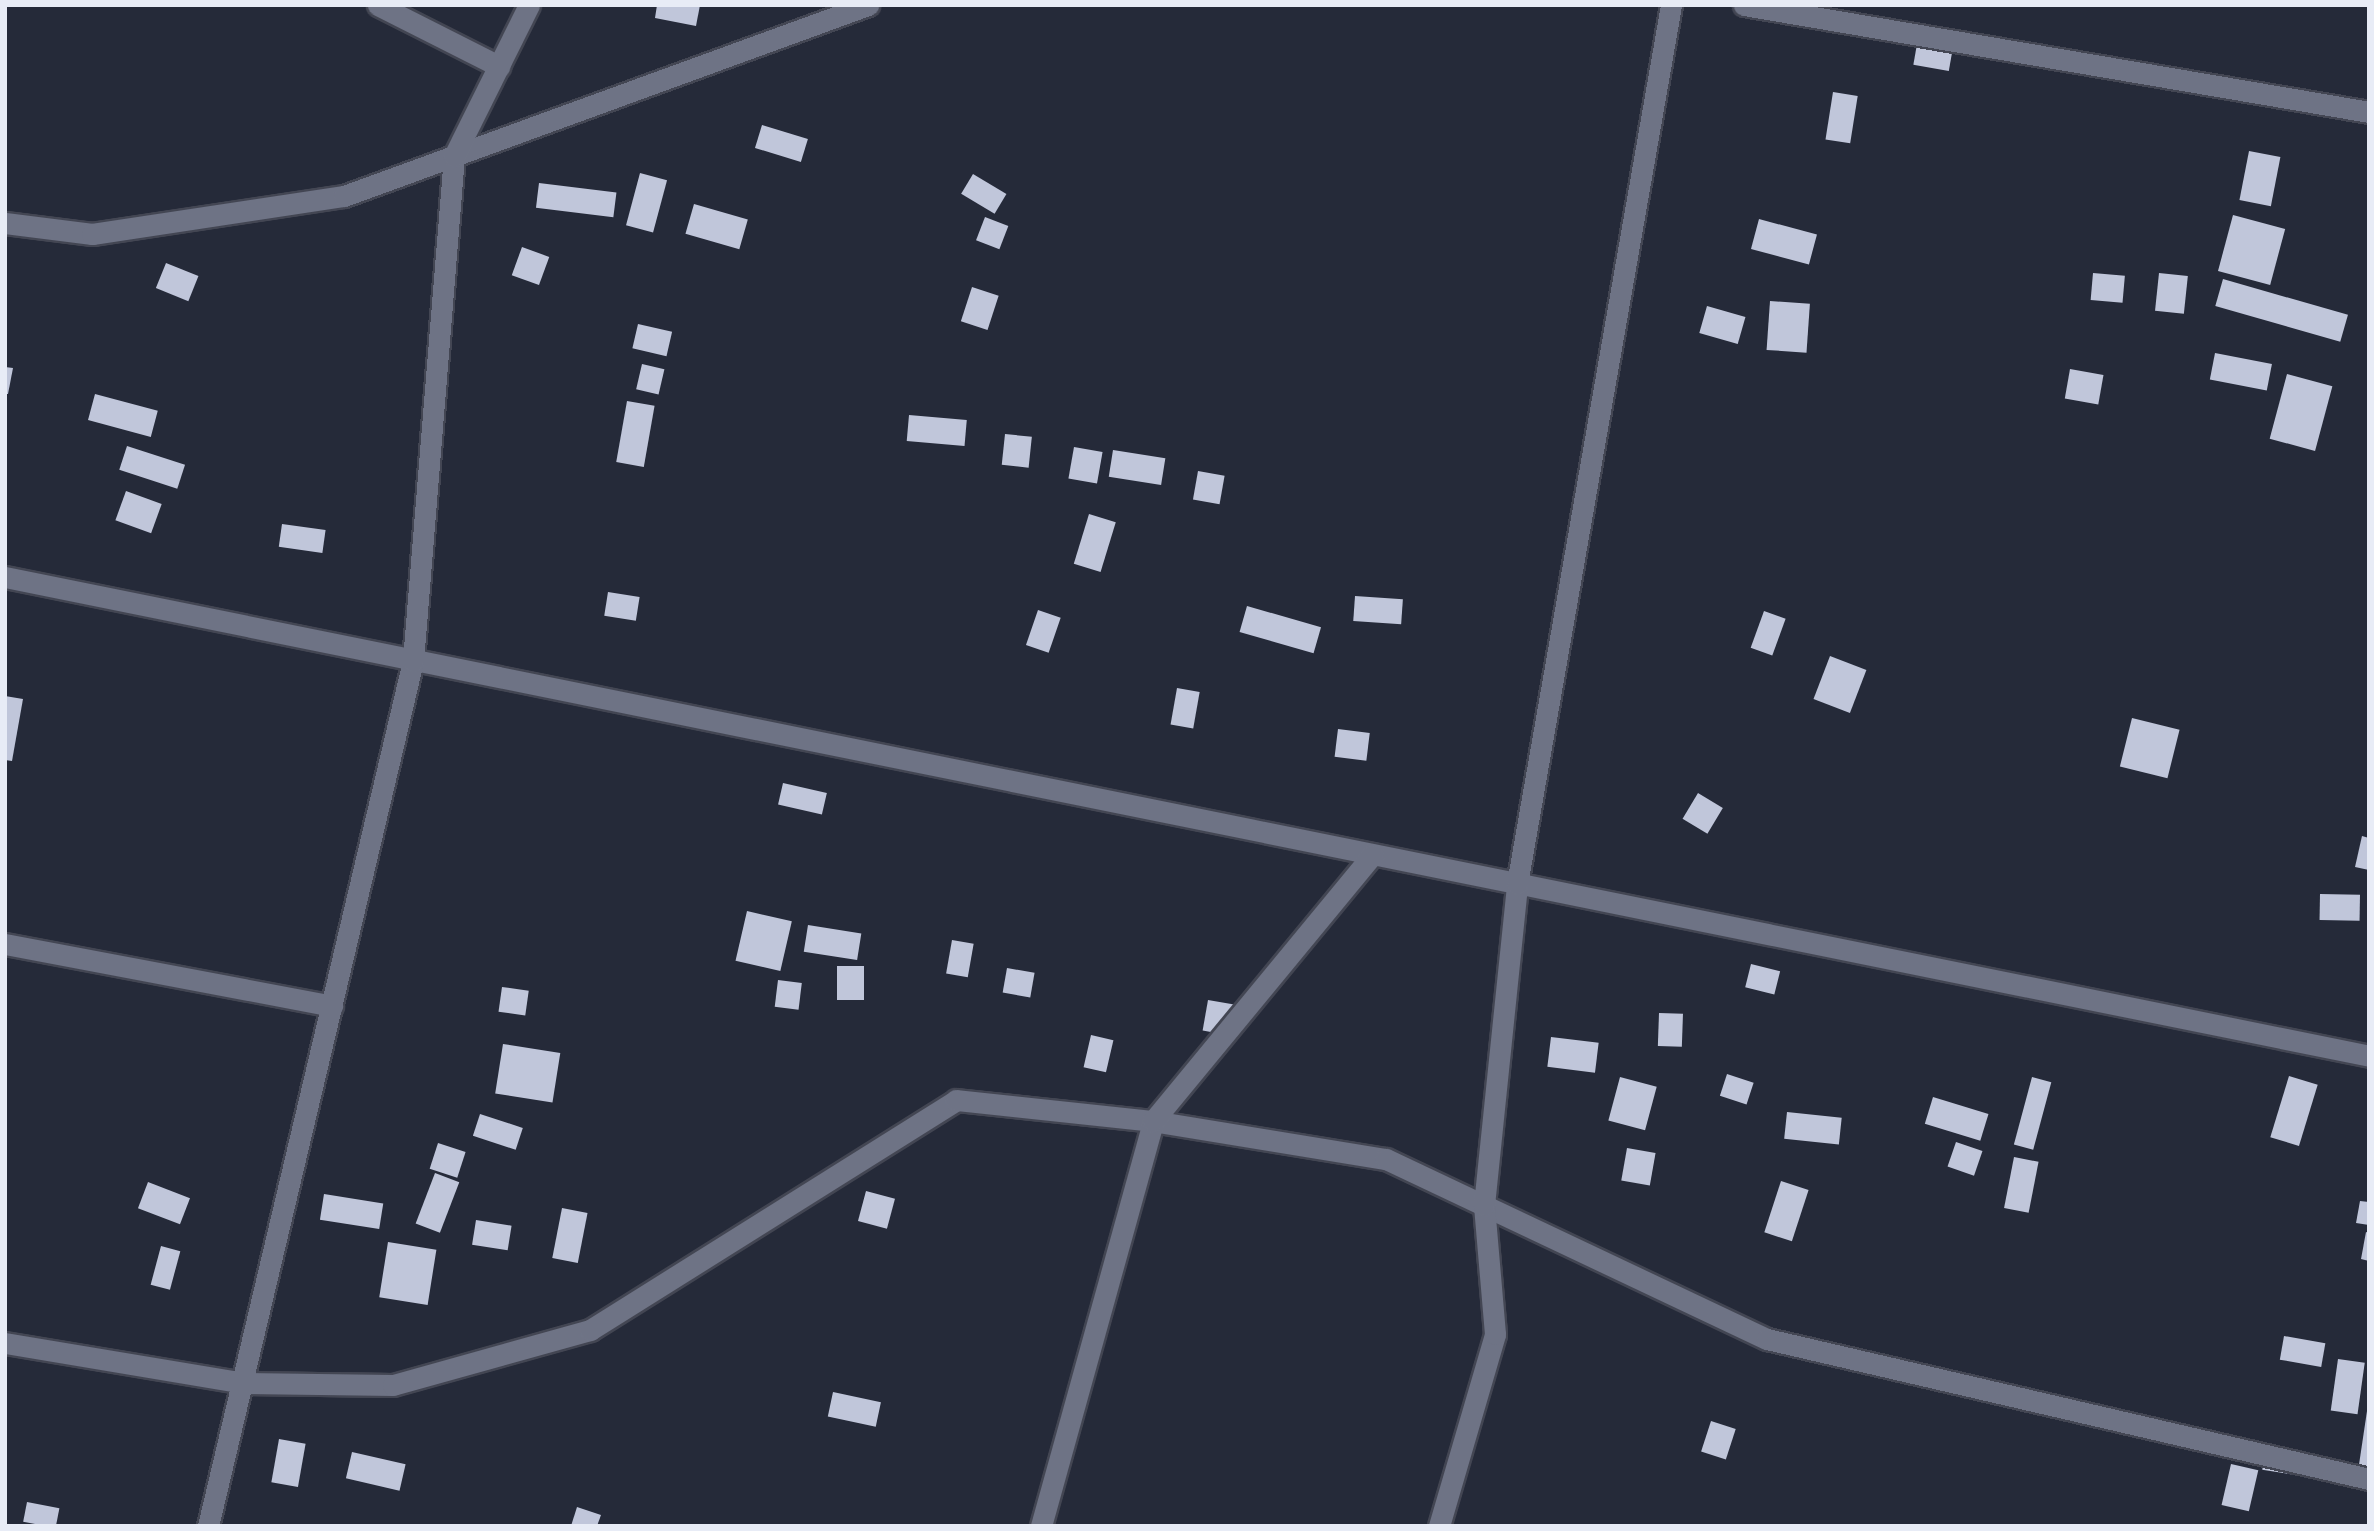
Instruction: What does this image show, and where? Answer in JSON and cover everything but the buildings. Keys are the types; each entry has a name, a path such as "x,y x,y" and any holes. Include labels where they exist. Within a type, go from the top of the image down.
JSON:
{"street":[{"path":"378,5 499,66"},
{"path":"208,1526 244,1383 412,660 454,156 529,5"},
{"path":"5,223 92,234 344,195 869,5"},
{"path":"1439,1526 1495,1334 1484,1205 1517,884 1671,5"},
{"path":"1744,5 2369,112"},
{"path":"5,578 2369,1056"},
{"path":"1041,1526 1153,1121 1372,855"},
{"path":"5,944 332,1006"},
{"path":"5,1343 244,1383 393,1385 590,1330 957,1100 1153,1121 1386,1159 1767,1339 2369,1479"}]}
